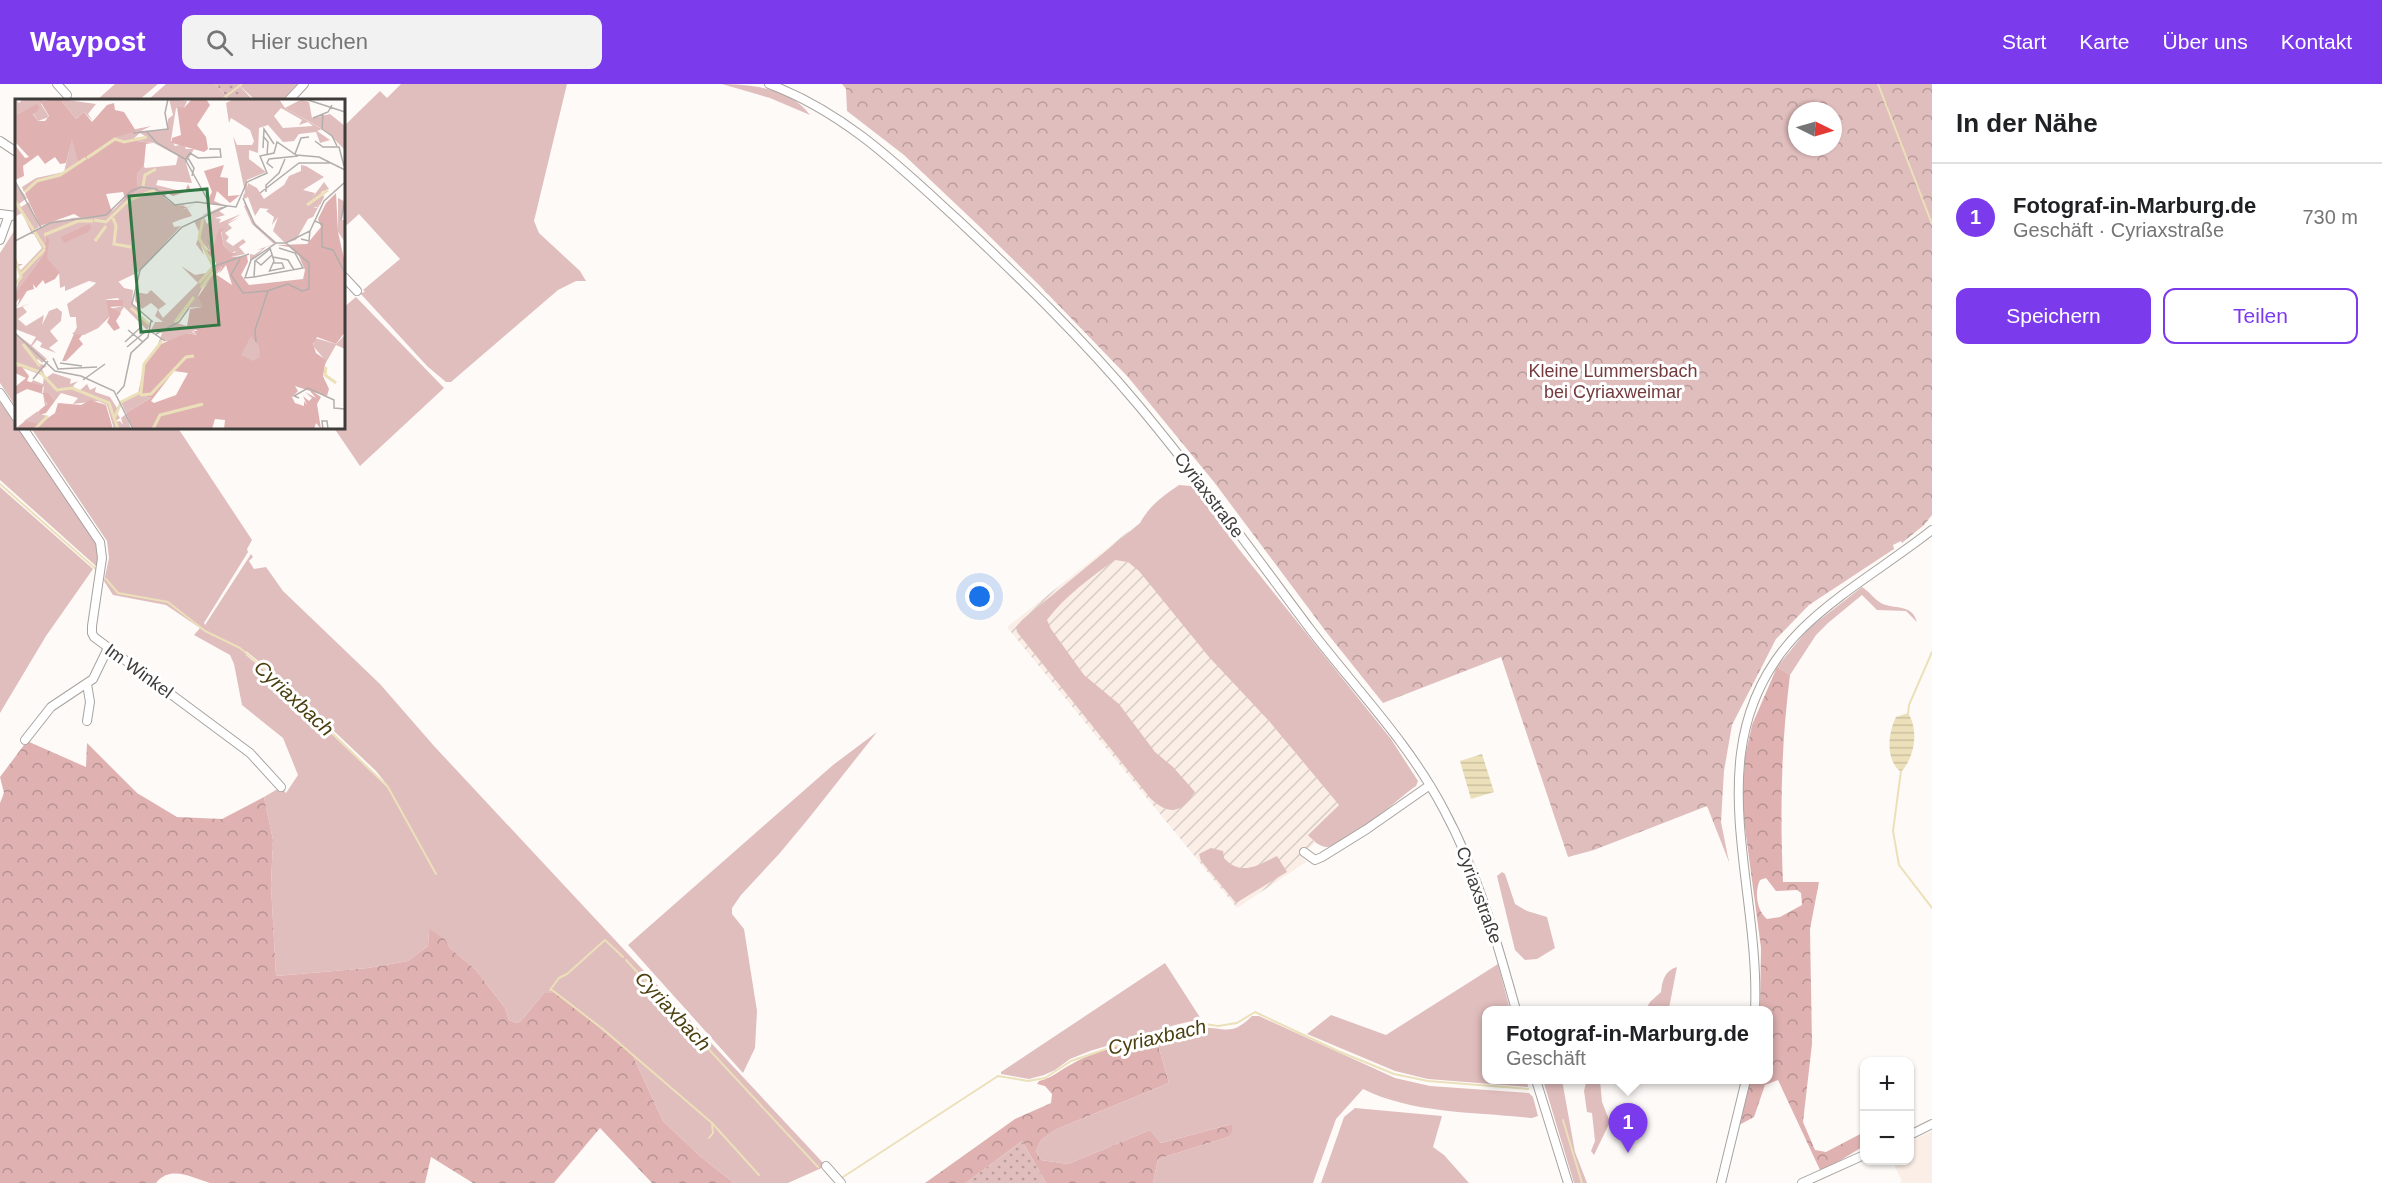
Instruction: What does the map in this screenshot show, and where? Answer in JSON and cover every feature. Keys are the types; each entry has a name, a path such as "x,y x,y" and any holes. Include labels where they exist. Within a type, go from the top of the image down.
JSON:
{"street":[{"path":"57,84 67,95"},
{"path":"290,99 304,84"},
{"name":"Cyriaxstraße","path":"769,84 824,109 873,143 992,252 1056,315 1138,404 1315,634 1400,740 1430,784 1457,835 1479,887 1515,1006"},
{"path":"0,141 15,151"},
{"path":"0,240 8,215"},
{"path":"345,278 357,291"},
{"path":"0,393 15,416"},
{"name":"Im Winkel","path":"24,429 100,542 102,558 92,633 108,648 250,753 281,787"},
{"path":"1755,1006 1755,952 1737,806 1739,758 1749,717 1766,678 1783,651 1801,630 1844,594 1932,530"},
{"path":"25,740 51,707 93,679 108,648"},
{"path":"87,684 90,702 87,721"},
{"path":"1304,852 1315,860 1322,857 1367,829 1430,784"},
{"path":"1537,1084 1568,1183"},
{"path":"1721,1183 1745,1084"},
{"path":"1914,1133 1932,1124"},
{"path":"1802,1183 1860,1157"},
{"path":"826,1166 842,1183"}],"shaded area":[{"path":"1129,531 1269,721 1339,805 1308,834 1315,843 1301,855 1306,862 1237,908 1007,627"},
{"path":"1908,713 1914,727 1914,743 1910,759 1901,772 1892,761 1889,746 1896,717"},
{"path":"1482,754 1494,792 1471,799 1460,761"},
{"path":"1932,1131 1932,1183 1900,1183 1902,1181 1894,1165 1914,1165 1914,1139"}],"green space":[{"path":"115,84 158,84 140,99 98,99"},
{"path":"166,84 215,84 226,96 222,99 149,99"},
{"path":"215,84 238,84 251,98 249,99 229,99"},
{"path":"238,84 297,84 283,99 254,99"},
{"path":"401,84 567,84 534,221 539,233 580,271 586,281 576,281 558,290 451,382 446,382 427,366 360,293 365,292 363,290 400,259 359,214 347,225 345,223 345,125 380,91 387,98"},
{"path":"722,84 758,87 782,94 793,99 810,115 770,98"},
{"name":"Kleine Lummersbach bei Cyriaxweimar","path":"842,84 1932,84 1932,515 1924,525 1902,543 1901,541 1893,545 1894,549 1809,605 1776,639 1732,725 1724,771 1721,822 1729,862 1707,806 1594,850 1568,857 1501,657 1383,703 1327,633 1214,482 1128,377 1038,284 904,155 847,111 846,89"},
{"path":"15,230 15,406 0,383 0,253"},
{"path":"356,297 444,388 360,466 335,429 345,429 345,306"},
{"path":"0,402 15,424 15,429 19,429 94,539 98,550 97,567 0,480"},
{"path":"32,429 179,429 252,540 247,549 248,552 204,623 205,625 251,554 253,557 249,561 254,569 266,567 283,591 380,684 434,746 826,1166 788,1183 734,1183 701,1157 663,1121 633,1056 563,997 544,993 521,1021 517,1023 509,1020 505,1008 476,970 450,948 445,939 429,930 428,946 408,961 368,968 276,976 271,885 273,840 264,797 281,787 286,793 298,775 283,738 242,705 230,655 194,635 200,628 166,605 113,595 104,581 109,558 107,541","holes":["246,651 274,674 376,771 388,786 418,842 387,787 246,655"]},
{"path":"1179,485 1191,486 1196,491 1238,548 1391,739 1418,781 1416,786 1372,821 1336,845 1321,846 1308,835 1339,805 1269,721 1209,657 1139,571 1128,562 1115,560 1087,580 1047,620 1084,675 1119,704 1155,752 1173,767 1195,792 1185,805 1169,810 1151,799 1017,632 1016,627 1022,620 1140,523 1162,497"},
{"path":"0,487 93,569 46,636 0,713"},
{"path":"1862,587 1881,603 1907,609 1915,616 1917,622 1906,611 1877,610 1862,595 1816,635 1790,675 1777,667 1808,629"},
{"path":"1777,667 1790,675 1782,778 1783,882 1819,882 1810,929 1812,1044 1803,1122 1815,1150 1826,1152 1860,1134 1860,1148 1826,1169 1820,1170 1778,1080 1773,1082 1773,1006 1760,1006 1761,948 1742,805 1745,757 1752,725","holes":["1766,878 1776,891 1797,890 1801,893 1802,905 1780,917 1767,919 1761,911 1757,890 1760,880"]},
{"path":"877,732 809,818 732,908 732,914 744,929 757,1011 755,1048 743,1073 628,945 833,765"},
{"path":"27,741 86,767 87,743 137,793 177,817 222,819 264,797 273,840 271,885 276,976 368,968 408,961 428,946 429,929 445,939 450,948 476,970 505,1008 509,1020 517,1023 521,1021 544,993 555,993 563,997 633,1056 663,1121 701,1157 734,1183 652,1183 600,1128 554,1183 473,1183 431,1157 425,1183 210,1183 174,1174 156,1183 0,1183 0,803 4,793 0,777"},
{"path":"1211,848 1223,851 1224,858 1230,864 1243,868 1256,866 1277,856 1287,872 1236,903 1201,861 1199,854"},
{"path":"1502,872 1505,874 1515,904 1527,911 1547,917 1555,948 1537,959 1525,960 1515,950 1497,876"},
{"path":"1165,963 1201,1019 1090,1051 1070,1059 1044,1075 1029,1079 1001,1074 1001,1072"},
{"path":"1498,964 1509,1006 1482,1006 1482,1083 1428,1079 1395,1071 1307,1034 1331,1015 1386,1035"},
{"path":"1677,967 1669,1006 1648,1006 1661,992 1663,980 1673,968"},
{"path":"1252,1016 1259,1016 1395,1078 1430,1086 1529,1093 1533,1097 1538,1116 1532,1118 1424,1108 1382,1097 1363,1089 1336,1119 1313,1183 1153,1183 1158,1159 1228,1137 1232,1124 1161,1143 1150,1130 1068,1164 1041,1160 1036,1151 1041,1140 1057,1129 1169,1083 1156,1038 1194,1029 1232,1029"},
{"path":"1156,1038 1169,1083 1057,1129 1041,1140 1036,1151 1041,1160 1068,1164 1150,1130 1161,1143 1232,1124 1232,1132 1228,1137 1158,1159 1153,1183 1046,1183 1022,1141 966,1183 925,1183 1015,1119 1051,1103 1052,1094 1045,1086 1037,1084 1039,1081 1091,1055"},
{"path":"1490,1084 1528,1084 1528,1087"},
{"path":"1544,1084 1563,1084 1575,1152 1587,1183 1574,1183"},
{"path":"1586,1084 1600,1084 1602,1102 1610,1122 1594,1155 1591,1151 1595,1141 1592,1113 1587,1112 1584,1091"},
{"path":"1749,1084 1768,1084 1765,1085 1754,1117 1739,1125"},
{"path":"1355,1108 1442,1116 1433,1147 1444,1155 1469,1183 1321,1183 1344,1117"},
{"path":"1022,1141 1046,1183 966,1183"}],"waterway":[{"path":"222,99 242,84"},
{"path":"1878,84 1932,224"},
{"name":"Cyriaxbach","path":"0,484 97,570"},
{"name":"Cyriaxbach","path":"106,579 118,593 168,602 205,631 240,648 273,676 388,787 436,874"},
{"path":"1908,714 1909,705 1932,652"},
{"path":"1901,771 1893,831 1899,865 1932,908"},
{"name":"Cyriaxbach","path":"550,990 559,978 567,974 605,940 623,957"},
{"name":"Cyriaxbach","path":"626,960 818,1167"},
{"name":"Cyriaxbach","path":"552,990 604,1030 712,1123 759,1175"},
{"name":"Cyriaxbach","path":"843,1177 998,1076 1028,1081 1045,1078 1071,1061 1112,1047 1198,1023 1218,1026 1237,1023 1255,1012 1338,1051 1394,1074 1428,1081 1528,1089"},
{"path":"1563,1120 1582,1183"},
{"path":"709,1138 713,1133 712,1124"}],"place":[{"name":"Fotograf-in-Marburg.de","path":"1628,1153"}]}
